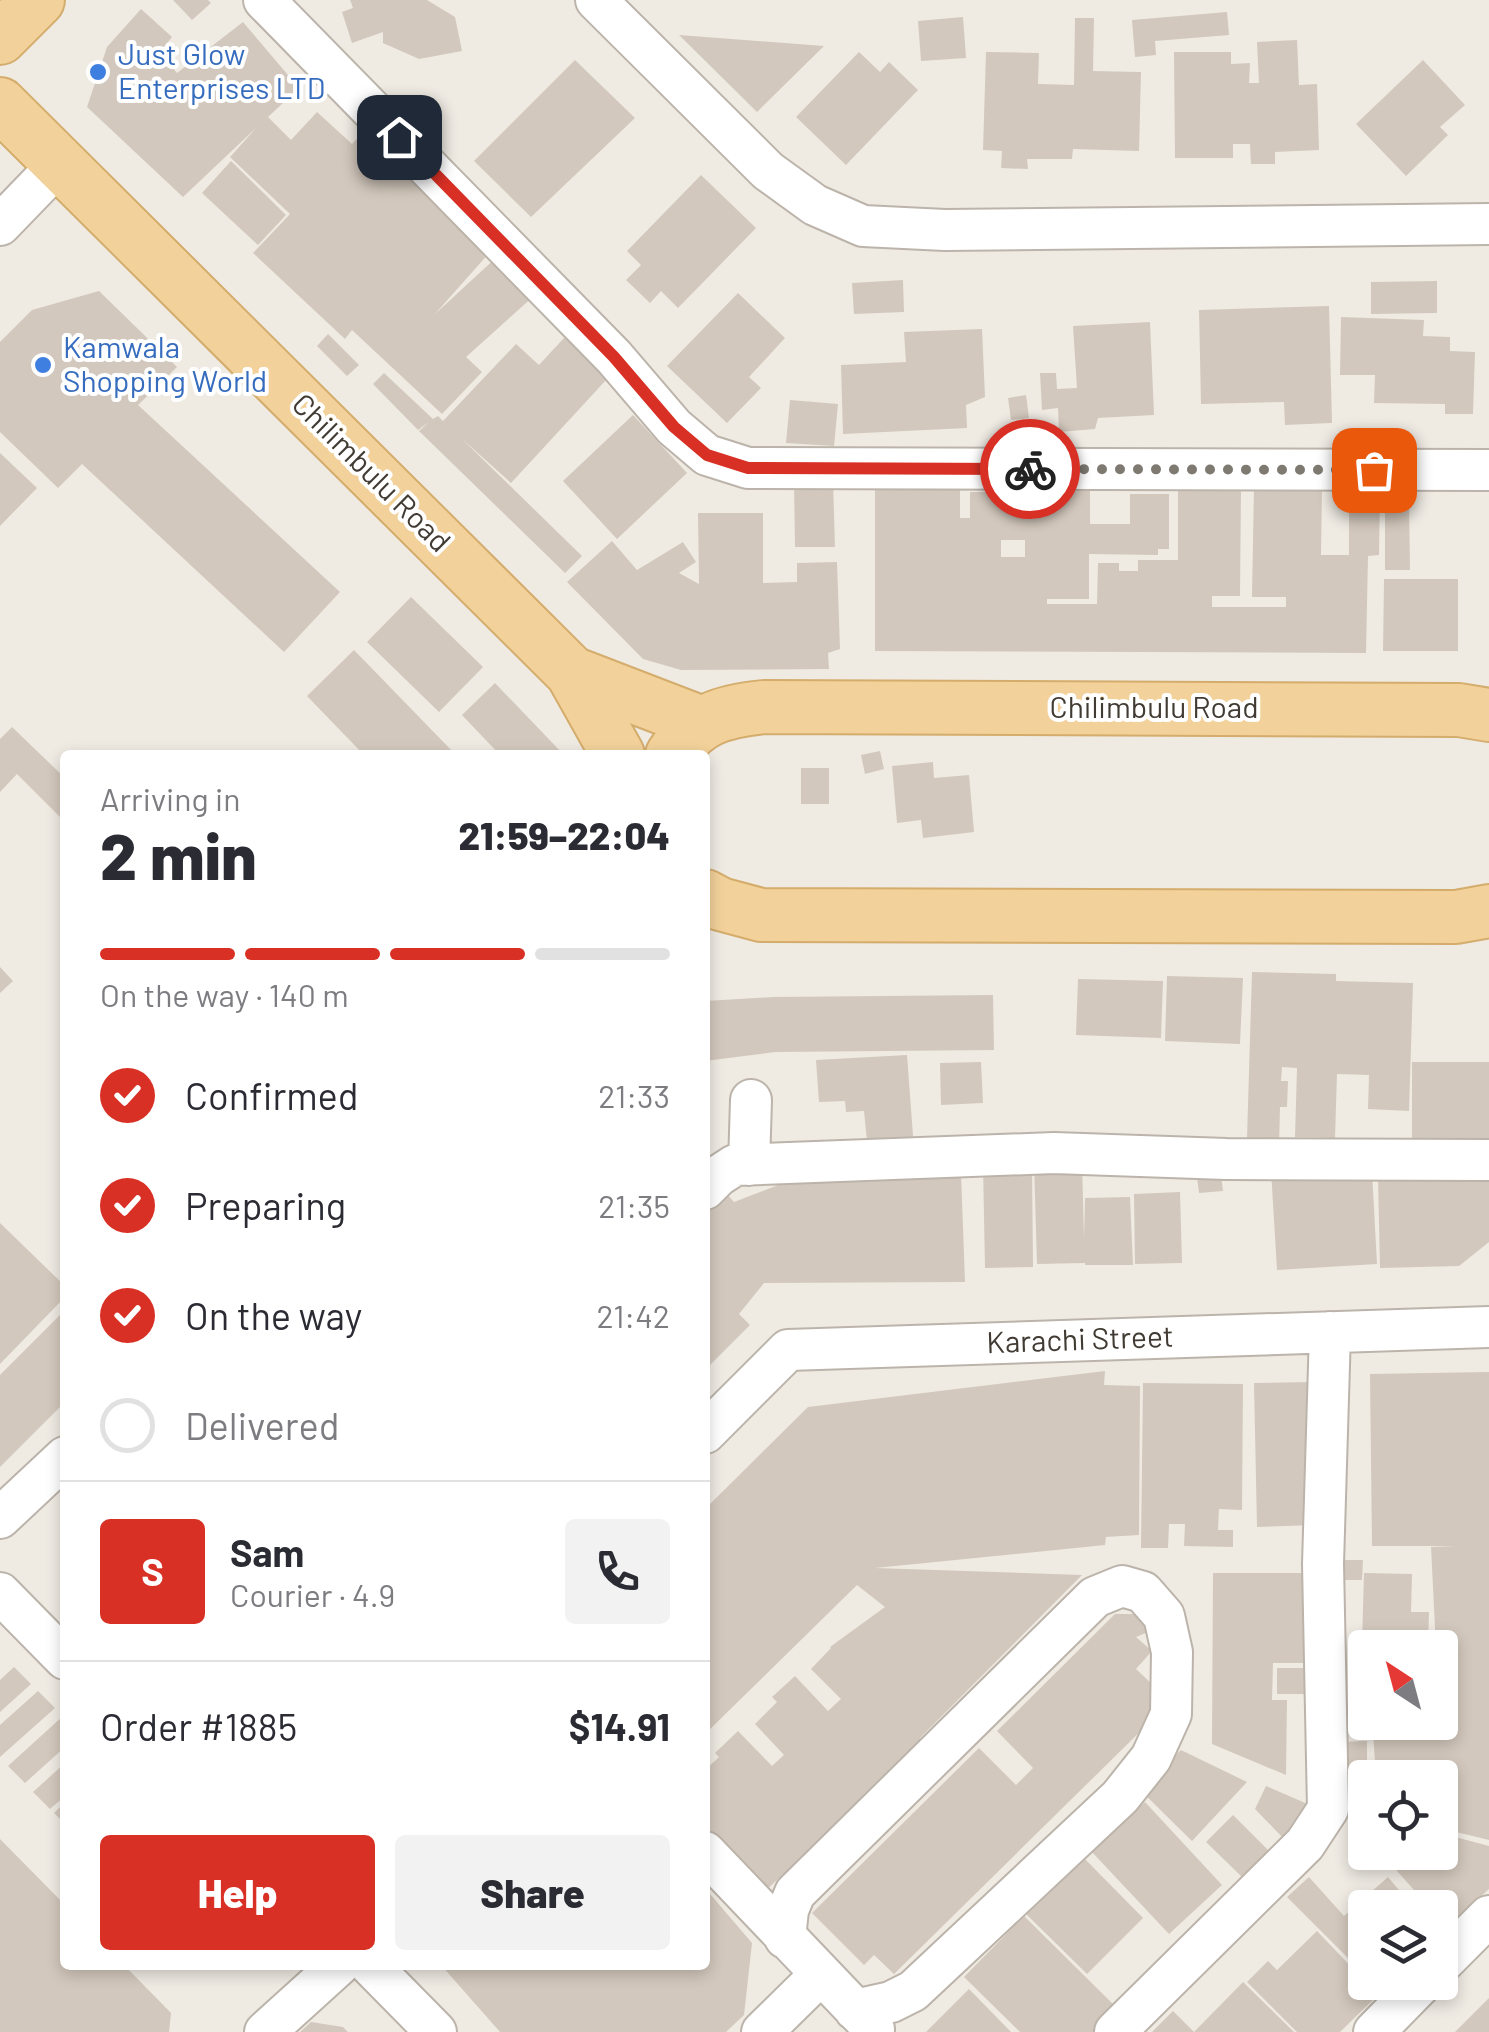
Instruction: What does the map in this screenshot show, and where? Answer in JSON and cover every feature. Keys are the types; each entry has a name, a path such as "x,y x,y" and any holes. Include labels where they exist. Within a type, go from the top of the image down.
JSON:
{"main road":[{"path":"0,38 38,0"},
{"name":"Chilimbulu Road","path":"0,104 572,673 687,739 732,710 764,707 1479,707"},
{"name":"Chilimbulu Road","path":"572,673 615,750"},
{"path":"710,898 761,915 1486,915"}],"street":[{"path":"264,0 614,357 674,427 707,455 748,468 1489,470"},
{"path":"596,0 768,171 815,206 864,226 945,230 1489,224"},
{"path":"0,225 60,164"},
{"path":"749,1165 751,1100"},
{"path":"710,1184 735,1166 1054,1154 1489,1160"},
{"name":"Karachi Street","path":"710,1427 788,1350 1489,1327"},
{"path":"1115,2032 1305,1844 1328,1809 1323,1564 1330,1332"},
{"path":"0,1518 60,1462"},
{"path":"710,1857 785,1938 820,1975 866,2021 913,1990 1120,1796 1152,1758 1171,1714 1172,1652 1164,1616 1143,1592 1122,1586 1095,1597 795,1893 788,1910 785,1938"},
{"path":"0,1593 60,1654"},
{"path":"1458,1947 1489,1916"},
{"path":"265,2032 333,1970"},
{"path":"375,1970 436,2032"},
{"path":"762,2032 820,1975"},
{"path":"1374,2032 1405,2000"}],"building":[{"path":"173,0 208,0 211,3 192,20"},
{"path":"350,0 427,0 455,17 462,51 419,59 383,43 383,32 352,43 342,12 353,8"},
{"path":"141,9 172,37 160,52 177,73 243,22 299,88 268,117 291,140 317,112 352,144 371,124 498,243 435,314 499,255 536,294 466,357 482,372 442,414 352,330 345,339 253,253 290,214 230,157 256,128 183,197 87,107 107,47"},
{"path":"1227,12 1229,35 1155,41 1156,55 1135,57 1132,20"},
{"path":"963,17 966,58 921,61 918,21"},
{"path":"1075,18 1094,18 1093,71 1141,72 1139,151 1073,149 1072,159 1027,159 1028,169 1001,168 1002,151 983,150 986,52 1039,53 1038,84 1074,85"},
{"path":"679,35 824,46 757,112"},
{"path":"1297,40 1299,85 1317,84 1319,150 1275,152 1275,164 1251,164 1250,144 1233,144 1233,158 1175,158 1174,52 1231,52 1231,64 1250,63 1249,83 1259,83 1257,42"},
{"path":"859,52 880,72 889,62 918,90 846,165 796,117"},
{"path":"575,60 635,118 531,217 474,161"},
{"path":"1423,60 1465,105 1440,127 1448,135 1406,176 1356,124"},
{"path":"231,161 286,215 258,245 202,193"},
{"path":"701,175 756,228 678,308 661,291 650,303 626,280 641,265 627,251"},
{"path":"903,280 904,312 854,314 852,283"},
{"path":"1437,281 1437,313 1371,314 1371,282"},
{"path":"99,291 177,367 138,405 340,592 284,652 82,464 58,488 0,432 0,342 32,310"},
{"path":"738,293 785,338 749,377 761,388 727,423 667,366"},
{"path":"1329,306 1332,423 1285,425 1284,402 1201,404 1199,310"},
{"path":"1341,317 1424,320 1423,336 1450,337 1450,351 1475,352 1473,414 1445,414 1445,404 1374,403 1375,375 1340,375"},
{"path":"1150,322 1154,415 1098,418 1095,429 1059,432 1058,408 1042,410 1040,373 1056,373 1057,389 1077,388 1073,326"},
{"path":"575,326 619,366 511,483 461,438 582,556 565,573 419,431 429,422 418,430 373,384 384,373 433,419 438,416 443,421 516,344 539,365"},
{"path":"982,329 985,397 966,405 967,428 843,434 841,365 906,362 904,332"},
{"path":"328,334 359,365 347,376 317,346"},
{"path":"1026,395 1029,418 1011,420 1008,398"},
{"path":"790,400 838,404 834,446 786,443"},
{"path":"633,415 687,473 617,539 563,481"},
{"path":"0,453 37,488 0,526"},
{"path":"875,479 960,482 960,518 970,518 970,492 1002,492 1001,510 1025,511 1026,485 1090,486 1090,524 1130,524 1130,494 1169,494 1169,549 1158,549 1158,555 1089,554 1089,599 1047,599 1047,604 1097,604 1098,563 1119,563 1119,571 1138,571 1138,560 1178,560 1178,489 1241,489 1240,596 1212,596 1212,607 1286,607 1286,597 1252,597 1254,486 1322,486 1321,555 1349,555 1349,492 1380,492 1379,555 1368,556 1366,653 875,651","holes":["1001,540 1025,540 1025,557 1001,557"]},
{"path":"833,480 835,547 795,547 794,481"},
{"path":"1385,503 1409,503 1410,570 1385,570"},
{"path":"698,513 763,513 763,583 797,582 797,563 837,562 840,649 828,653 829,669 681,670 643,659 567,582 612,541 637,570 683,542 696,562 679,573 699,584"},
{"path":"1384,579 1458,579 1458,651 1383,651"},
{"path":"411,597 483,667 439,712 367,642"},
{"path":"354,650 451,750 359,750 307,696"},
{"path":"495,683 559,750 495,750 462,715"},
{"path":"12,727 60,773 60,817 17,774 0,792 0,739"},
{"path":"880,751 884,769 865,774 861,755"},
{"path":"933,762 934,778 969,775 974,832 923,838 921,820 897,823 892,766"},
{"path":"801,768 829,768 829,804 801,804"},
{"path":"0,967 13,981 0,993"},
{"path":"1252,972 1336,974 1336,981 1413,983 1409,1111 1368,1109 1369,1075 1337,1074 1335,1138 1295,1137 1297,1068 1282,1067 1281,1081 1288,1081 1287,1107 1280,1107 1279,1147 1270,1146 1271,1139 1247,1138"},
{"path":"1167,976 1243,978 1240,1044 1165,1041"},
{"path":"1078,979 1163,981 1161,1038 1076,1035"},
{"path":"993,995 994,1050 775,1052 710,1060 710,1001"},
{"path":"907,1055 914,1149 868,1151 864,1111 846,1112 845,1101 819,1102 816,1060"},
{"path":"981,1062 983,1103 941,1105 940,1063"},
{"path":"1412,1062 1489,1062 1489,1144 1412,1144"},
{"path":"1082,1161 1084,1239 1085,1198 1130,1197 1133,1265 1037,1264 1034,1163"},
{"path":"1032,1165 1033,1267 985,1268 983,1166"},
{"path":"1271,1170 1372,1172 1377,1264 1277,1270"},
{"path":"961,1173 965,1282 764,1283 739,1314 750,1325 710,1365 710,1206 725,1192 734,1202 789,1181"},
{"path":"1489,1174 1489,1242 1459,1266 1380,1268 1378,1177"},
{"path":"1221,1175 1223,1191 1199,1193 1197,1177"},
{"path":"1180,1192 1182,1263 1135,1264 1134,1194"},
{"path":"0,1223 60,1281 60,1302 0,1364"},
{"path":"60,1315 60,1407 0,1467 0,1375"},
{"path":"1105,1371 1104,1385 1140,1386 1139,1535 1106,1537 1105,1545 875,1568 1082,1575 920,1738 925,1743 812,1853 809,1850 761,1895 710,1840 710,1765 719,1757 715,1753 738,1731 772,1766 784,1755 755,1724 777,1702 772,1697 795,1676 828,1711 841,1699 811,1669 830,1647 885,1607 857,1585 710,1729 710,1504 808,1407"},
{"path":"1489,1372 1489,1840 1458,1832 1458,1760 1375,1760 1374,1740 1458,1740 1458,1630 1435,1630 1431,1547 1456,1546 1372,1546 1370,1374"},
{"path":"1312,1382 1315,1525 1257,1527 1254,1383"},
{"path":"1143,1383 1243,1384 1242,1510 1219,1509 1218,1530 1233,1530 1233,1547 1184,1546 1185,1524 1169,1524 1168,1548 1141,1548"},
{"path":"1341,1560 1363,1560 1362,1580 1340,1580"},
{"path":"1213,1573 1312,1573 1311,1663 1273,1663 1272,1700 1287,1700 1286,1775 1212,1744"},
{"path":"1364,1573 1412,1574 1411,1612 1429,1612 1428,1630 1362,1630"},
{"path":"1115,1614 1141,1614 1148,1632 1136,1637 1152,1651 1136,1669 1153,1685 1156,1716 894,1974 874,1955 864,1965 812,1913 979,1748 1016,1785 1033,1768 997,1731"},
{"path":"14,1667 31,1684 0,1712 0,1680"},
{"path":"1277,1668 1320,1668 1320,1694 1277,1694"},
{"path":"38,1691 55,1708 0,1757 0,1725"},
{"path":"60,1719 60,1752 25,1783 8,1766"},
{"path":"1367,1741 1367,1760 1348,1760 1348,1786 1340,1783 1339,1742"},
{"path":"1181,1750 1247,1782 1192,1841 1139,1789"},
{"path":"60,1768 60,1800 50,1809 33,1792"},
{"path":"1266,1786 1317,1808 1285,1840 1255,1809"},
{"path":"1145,1802 1222,1885 1169,1934 1091,1851"},
{"path":"1233,1815 1269,1851 1243,1878 1206,1842"},
{"path":"1458,1838 1489,1846 1489,1889 1458,1917 1458,1890 1414,1890 1396,1870 1458,1870"},
{"path":"0,1839 60,1900 60,1970 129,1970 171,2013 169,2032 0,2032"},
{"path":"1082,1856 1143,1918 1087,1974 1025,1913"},
{"path":"1309,1877 1344,1916 1348,1912 1348,1958 1287,1897"},
{"path":"1388,1877 1399,1890 1373,1890"},
{"path":"710,1894 752,1943 744,2015 726,2032 500,2032 445,1970 710,1970"},
{"path":"1024,1916 1118,2009 1095,2032 1020,2032 964,1977"},
{"path":"1317,1931 1348,1964 1348,2000 1373,2000 1340,2032 1297,2032 1247,1982 1268,1961 1277,1970"},
{"path":"1243,1982 1294,2032 1194,2032"},
{"path":"969,1989 1011,2032 926,2032"},
{"path":"1489,1998 1489,2032 1455,2032"},
{"path":"1173,2011 1194,2032 1152,2032"},
{"path":"311,2022 343,2027 348,2032 300,2032"}],"way so far":[{"path":"1030,469 1374,470"}],"place":[{"name":"Just Glow Enterprises LTD","path":"98,72"},
{"name":"Kamwala Shopping World","path":"43,365"}],"route":[{"path":"399,137 614,357 674,427 707,455 748,468 1030,469"}]}
